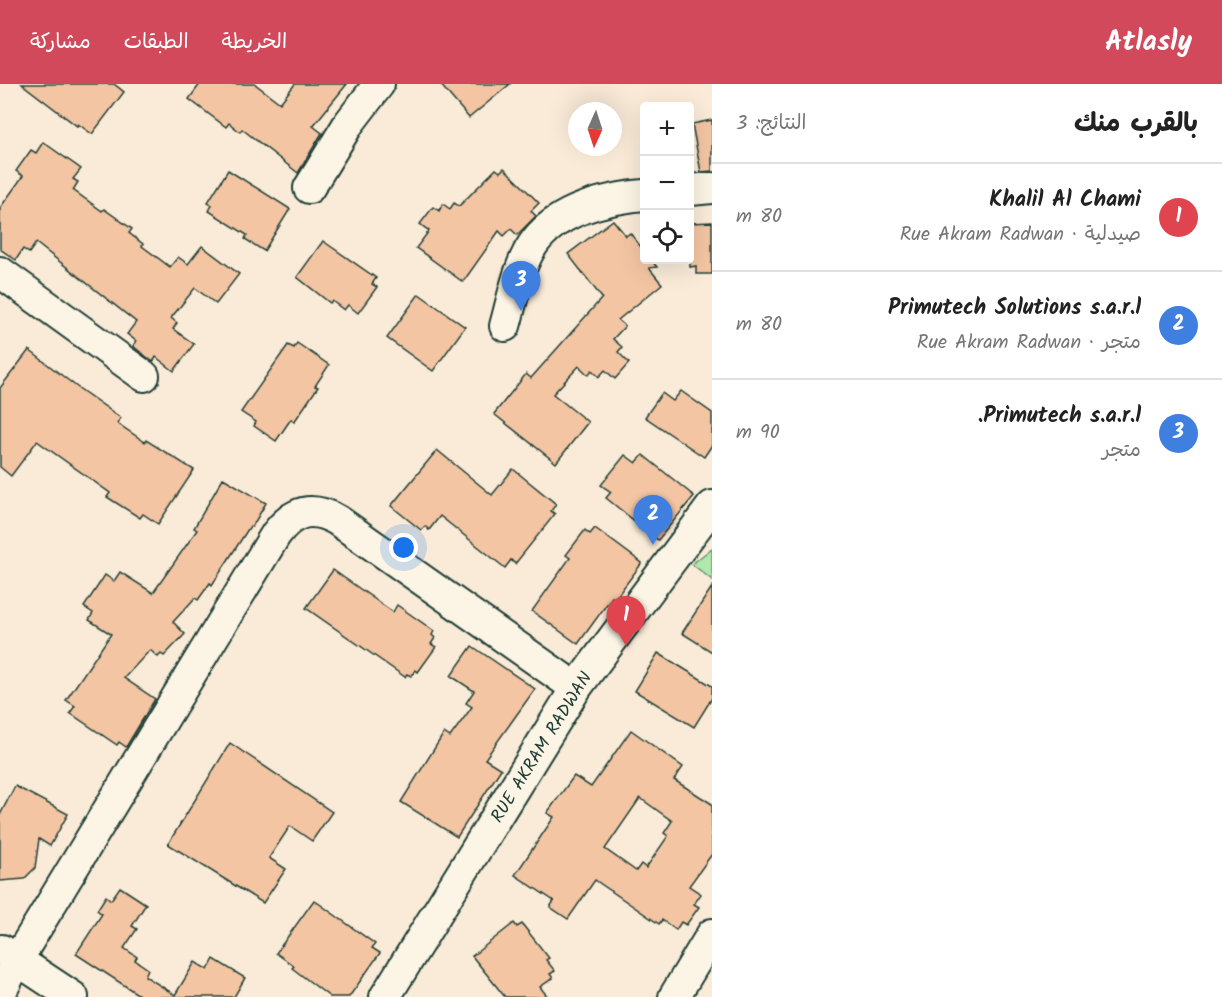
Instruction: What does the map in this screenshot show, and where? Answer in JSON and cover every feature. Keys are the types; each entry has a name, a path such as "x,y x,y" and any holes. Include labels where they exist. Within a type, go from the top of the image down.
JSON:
{"street":[{"path":"309,188 349,123 379,84"},
{"path":"694,190 712,188"},
{"path":"506,326 525,261 538,237 554,223 576,211 620,197 640,195"},
{"path":"0,272 144,376"},
{"name":"RUE AKRAM RADWAN","path":"385,997 576,688 712,506"},
{"path":"0,994 9,954 276,534 281,527 296,516 321,511 337,520 576,688"},
{"path":"674,997 712,934"},
{"path":"9,954 73,997"}],"green space":[{"path":"712,548 712,580 692,564"}],"building":[{"path":"22,84 114,84 124,92 92,134 78,124 77,126"},
{"path":"200,84 255,84 280,103 295,84 347,84 313,126 322,133 298,173 242,129 240,132 229,123 226,127 189,99"},
{"path":"440,84 510,84 469,118"},
{"path":"712,120 712,171 701,172 694,124"},
{"path":"43,142 81,169 73,179 78,182 73,190 132,229 129,233 143,244 142,246 170,267 178,257 188,264 202,246 239,274 216,304 195,288 171,318 177,323 173,329 194,344 174,371 156,357 153,362 133,346 136,341 127,334 136,322 36,243 29,253 23,249 16,260 0,249 0,208 23,176 16,171 31,150 36,153"},
{"path":"504,168 539,203 531,211 536,216 517,235 511,229 504,236 499,231 463,282 416,248 429,231 420,224 433,207 439,211 443,204 450,209 454,203 459,206 496,169 500,172"},
{"path":"228,170 290,209 264,251 245,239 247,235 209,211 212,205 208,202"},
{"path":"613,220 626,236 630,233 640,246 640,264 654,264 657,267 649,268 662,284 618,320 625,326 613,339 622,347 618,352 629,363 615,379 605,370 599,377 592,370 588,375 579,366 553,394 588,422 556,463 494,414 526,374 531,378 602,298 568,254"},
{"path":"712,222 712,274 696,274 696,266 690,267 690,264 694,264 694,223"},
{"path":"323,241 376,278 372,284 377,287 358,313 348,305 344,310 332,301 330,303 297,277"},
{"path":"419,294 465,327 433,371 387,338"},
{"path":"297,343 329,365 315,386 318,387 294,422 291,419 276,441 254,426 256,422 241,412 288,345 294,348"},
{"path":"29,350 121,418 117,423 194,470 158,524 143,514 140,518 107,497 110,493 37,441 11,476 0,467 0,388"},
{"path":"681,391 712,413 712,445 704,457 645,417 662,393 673,401"},
{"path":"437,450 492,495 513,469 556,504 551,511 555,514 515,564 511,560 505,568 440,516 429,530 425,526 421,530 391,506"},
{"path":"625,455 636,463 643,455 694,496 658,540 606,498 611,492 601,485"},
{"path":"223,478 266,503 212,585 210,583 198,600 195,598 173,622 185,634 164,656 161,654 158,657 150,650 124,678 155,699 126,747 119,742 117,745 70,713 75,706 66,700 111,634 89,620 93,613 84,607 105,575 114,581 120,572 153,593 197,530 194,528"},
{"path":"595,528 642,563 615,599 612,597 578,644 532,611 570,558 566,555 585,530 590,534"},
{"path":"333,570 393,612 397,605 434,631 432,635 435,638 431,644 436,647 418,672 416,670 411,676 407,674 405,677 306,608"},
{"path":"712,587 712,652 682,633"},
{"path":"472,646 535,689 485,759 501,769 457,837 401,802 444,733 450,737 472,707 466,703 474,691 451,676"},
{"path":"658,653 712,686 712,698 694,727 635,691"},
{"path":"631,730 683,767 674,780 712,804 712,854 689,886 701,894 694,904 699,907 686,925 681,922 676,930 662,920 659,924 595,880 568,919 550,907 554,901 515,875 554,817 547,813 574,776 591,787","holes":["640,798 672,821 664,833 668,836 646,868 641,864 636,871 605,849"]},
{"path":"230,743 332,812 312,841 290,826 269,858 286,869 263,903 168,844"},
{"path":"15,786 68,814 50,846 39,839 35,868 24,879 0,881 0,815"},
{"path":"120,887 146,904 132,926 137,929 124,948 148,969 145,976 175,995 195,962 208,970 214,959 245,978 234,997 142,997 76,954 102,914 97,910 106,896 111,900"},
{"path":"314,900 375,944 372,948 380,953 349,997 330,997 276,953"},
{"path":"514,923 517,927 522,924 549,958 546,960 555,971 550,974 553,978 540,987 548,997 505,997 472,956"}],"place":[{"name":"Primutech s.a.r.l.","path":"521,311"},
{"name":"Primutech Solutions s.a.r.l","path":"653,545"},
{"name":"Khalil Al Chami","path":"626,646"}]}
